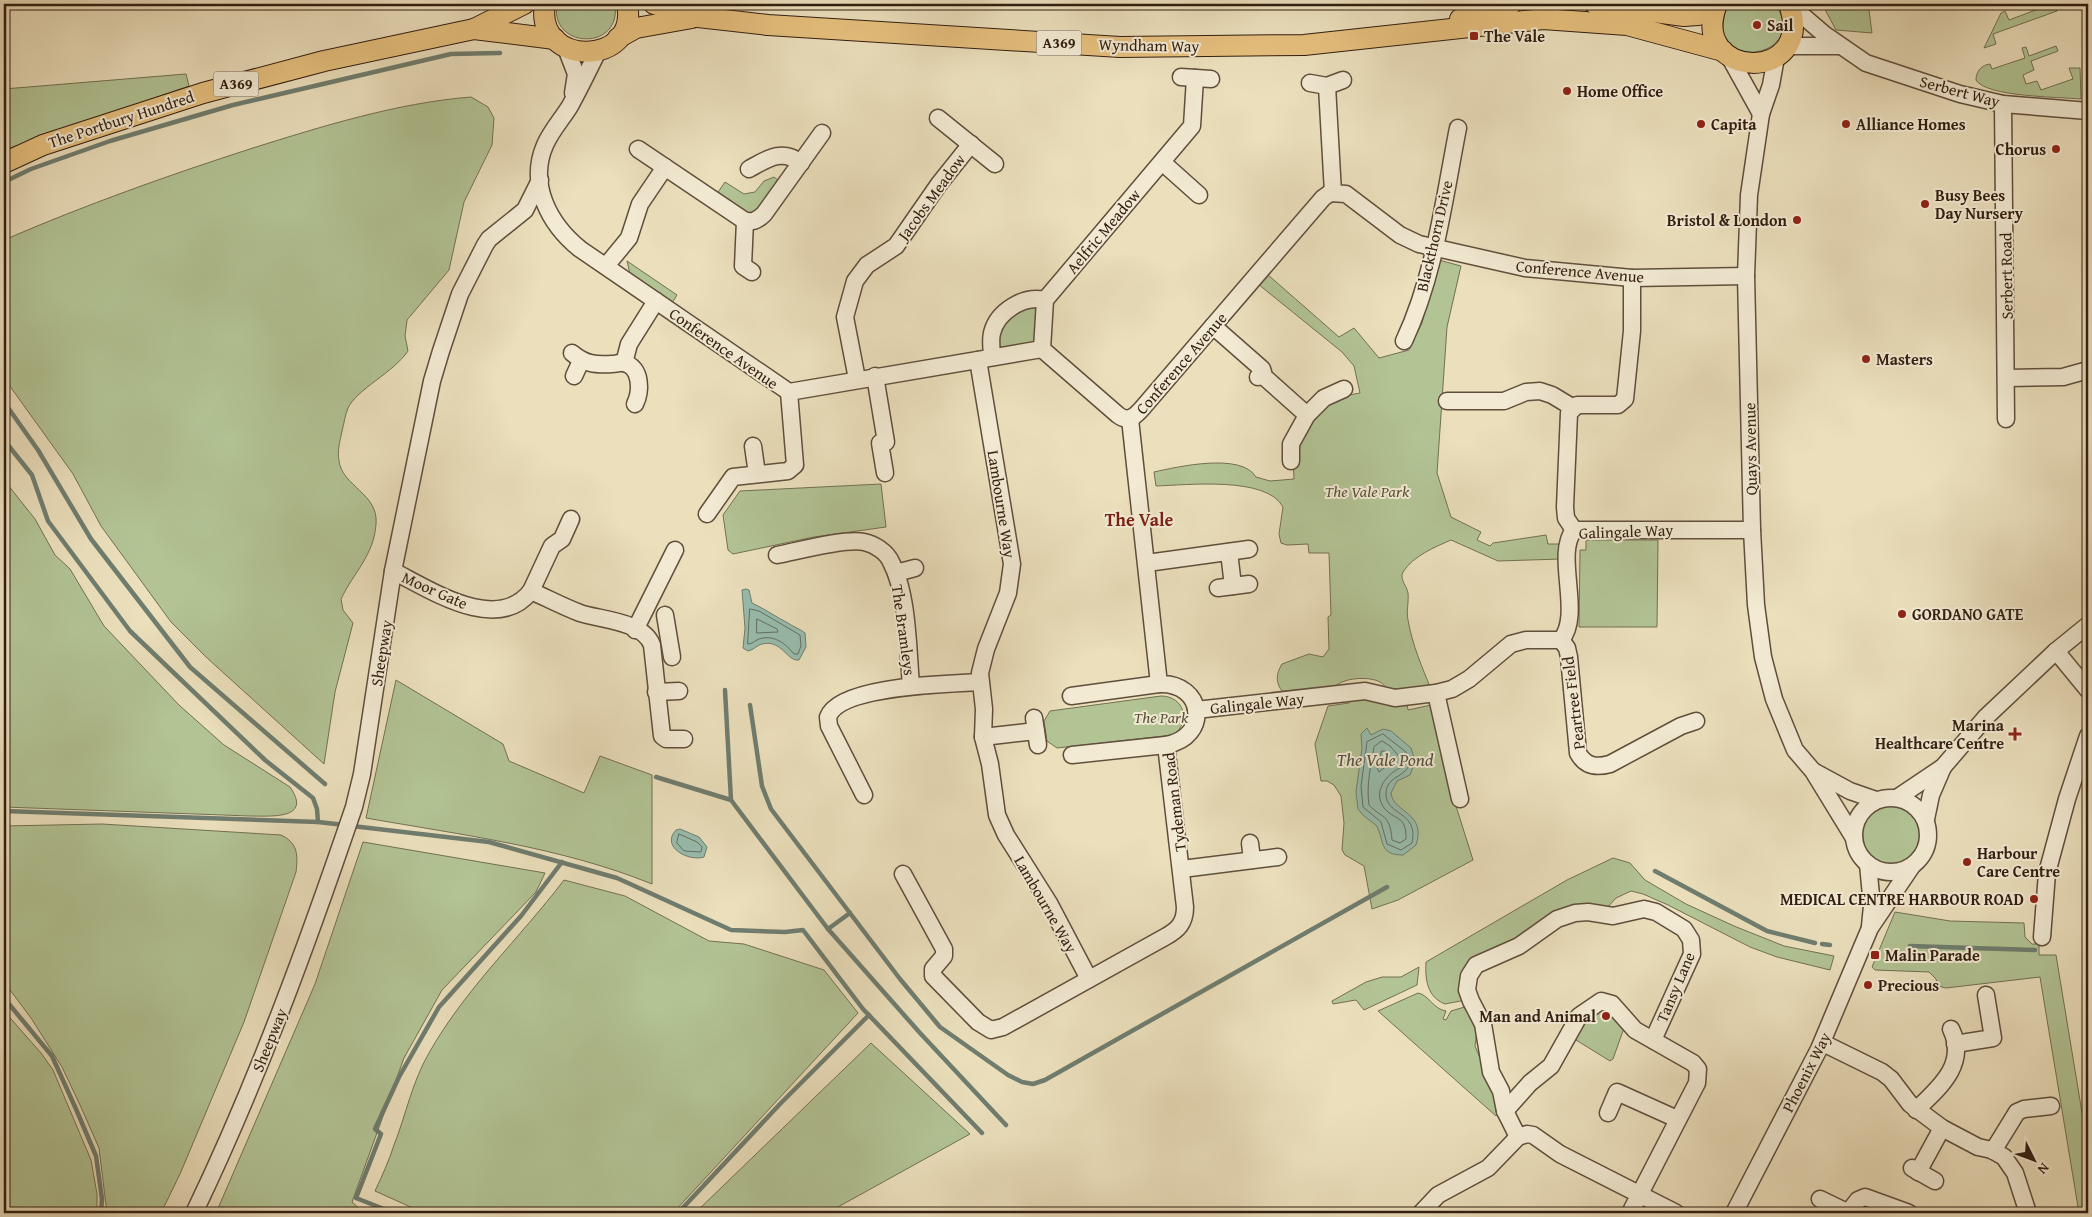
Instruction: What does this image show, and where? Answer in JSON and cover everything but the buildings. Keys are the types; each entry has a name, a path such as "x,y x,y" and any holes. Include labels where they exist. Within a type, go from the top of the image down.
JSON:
{"main road":[{"name":"The Portbury Hundred","path":"4,162 43,145 203,93 324,61 474,29 524,4"},
{"path":"545,4 544,16 549,30 561,44"},
{"path":"618,38 627,21 626,4"},
{"name":"Wyndham Way","path":"654,4 698,17 768,25 1120,46 1304,46 1420,31 1543,19 1627,25 1726,54"},
{"name":"Wyndham Way","path":"1420,31 1511,4"},
{"path":"1595,4 1684,16 1698,15 1717,4"},
{"path":"1717,4 1712,27 1714,37 1726,54"},
{"path":"1782,52 1794,27 1789,4"},
{"name":"Wyndham Way","path":"598,51 636,28 698,17"},
{"name":"The Portbury Hundred","path":"474,29 561,44 577,52 598,51"},
{"name":"A369","path":"1726,54 1746,64 1756,64 1782,52"}],"street":[{"name":"Serbert Way","path":"1789,4 1839,46 1866,63 1960,94 2004,104 2088,110"},
{"name":"Sheepway","path":"561,44 576,74 570,105"},
{"path":"1782,52 1839,46"},
{"name":"Sheepway","path":"194,1213 241,1108 283,1007 348,826 362,774 393,571 432,381 450,321 485,245 489,239 519,217 540,180 539,165 546,144 570,105 598,51"},
{"name":"Quays Avenue","path":"1782,52 1761,114 1749,196 1746,276 1752,530 1756,604 1763,657 1774,699 1795,750 1813,771 1854,838"},
{"path":"1726,54 1761,114"},
{"name":"Aelfric Meadow","path":"1045,300 1193,124 1188,78 1211,79"},
{"path":"1310,83 1327,86 1343,80"},
{"path":"1327,86 1334,193"},
{"name":"Serbert Road","path":"2004,104 2008,378 2006,419"},
{"path":"938,118 995,164"},
{"name":"Blackthorn Drive","path":"1404,341 1415,316 1434,248 1458,128"},
{"path":"638,149 745,221 755,220 764,214 822,133"},
{"name":"Jacobs Meadow","path":"857,379 845,317 854,281 868,265 896,246 971,144"},
{"path":"749,169 781,154 790,156 800,163"},
{"path":"1162,162 1199,195"},
{"path":"606,266 629,238 640,204 665,167"},
{"name":"Conference Avenue","path":"540,180 552,221 570,241 789,392 1042,349 1118,415 1130,419 1146,405 1323,198 1334,193 1346,194 1400,235 1434,248 1543,271 1632,278 1746,276"},
{"path":"745,221 743,266 752,272"},
{"path":"1574,530 1567,520 1565,507 1568,422 1572,407 1578,404 1618,405 1625,399 1632,331 1632,278"},
{"path":"985,358 992,332 1006,311 1028,300 1045,300 1042,349"},
{"path":"624,363 633,337 656,301"},
{"path":"1213,326 1262,369 1259,376 1307,415"},
{"name":"Lambourne Way","path":"985,358 1012,564 1008,593 984,656 980,682 984,712 983,737 990,764 997,815 1002,828 1049,903 1089,979"},
{"path":"576,363 624,363 634,370 638,378 640,389 635,404"},
{"path":"2008,378 2063,377 2088,370"},
{"path":"875,376 886,442 880,443 885,473"},
{"path":"1291,461 1285,439 1324,398 1344,390"},
{"path":"1447,400 1504,401 1526,392 1537,391 1552,394 1572,407"},
{"path":"707,514 731,479 788,471 795,465 789,392"},
{"path":"1130,419 1159,684"},
{"path":"753,446 757,474"},
{"path":"571,519 567,542 552,546 531,591 581,613 610,619 647,637 651,644 662,736 666,739 684,739"},
{"name":"Galingale Way","path":"1196,710 1366,691 1396,698 1436,693 1452,688 1469,679 1511,644 1526,640 1560,640 1565,634 1569,618 1567,549 1570,536 1574,530 1752,530"},
{"name":"The Bramleys","path":"777,555 850,542 864,542 877,546 891,559 896,573 906,620 911,686"},
{"path":"635,630 675,550"},
{"path":"1147,563 1249,550"},
{"path":"1229,552 1233,586"},
{"name":"The Bramleys","path":"896,573 914,568"},
{"name":"Moor Gate","path":"393,571 462,604 482,609 514,604 526,597 531,591"},
{"path":"665,614 672,657"},
{"path":"1897,798 1943,767 1986,718 2056,651 2088,625"},
{"path":"651,644 669,635"},
{"name":"Peartree Field","path":"1560,640 1566,648 1569,657 1578,753 1587,764 1600,766 1610,764 1681,726 1696,721"},
{"path":"2056,651 2088,690"},
{"name":"The Bramleys","path":"864,795 829,726 829,713 836,706 856,696 911,686 980,682"},
{"path":"1071,696 1171,684 1182,688 1191,697 1196,710"},
{"path":"656,692 679,691"},
{"path":"1436,693 1460,799"},
{"name":"Tydeman Road","path":"903,874 944,949 944,956 932,970 932,976 988,1029 998,1029 1089,979 1179,928 1185,912 1182,869 1166,745 1182,741 1191,732 1196,720 1196,710"},
{"path":"983,737 1036,731"},
{"path":"2042,937 2048,873 2066,799 2088,736"},
{"path":"1072,755 1166,745"},
{"path":"1926,819 1914,805 1897,798 1876,800 1859,816 1854,838 1858,852 1868,864 1878,870 1902,871 1912,866 1923,854 1929,840 1926,819 1931,795 1943,767"},
{"name":"Quays Avenue","path":"1813,771 1850,791 1876,800"},
{"path":"1250,843 1252,860"},
{"path":"1182,869 1278,857"},
{"name":"Phoenix Way","path":"1868,864 1872,906 1870,928"},
{"name":"Phoenix Way","path":"1734,1213 1822,1043 1870,928 1912,866"},
{"name":"Tansy Lane","path":"1518,1137 1505,1111 1501,1091 1490,1072 1485,1045 1485,1032 1471,1001 1468,980 1476,965 1519,946 1562,916 1588,912 1613,916 1649,909 1673,921 1689,936 1693,947 1692,954 1653,1040"},
{"path":"1916,1110 1942,1085 1951,1072 1956,1057 1953,1036 1993,1038 1986,995"},
{"path":"1505,1111 1530,1083 1557,1058 1579,1016 1601,1001 1612,1004 1630,1027 1690,1060 1698,1069 1697,1083 1630,1213"},
{"path":"1822,1043 1882,1072 1916,1110 1942,1128 1978,1147 1993,1151 2004,1157 2013,1167 2028,1213"},
{"path":"1608,1113 1617,1092 1677,1119"},
{"path":"1993,1151 2017,1112 2024,1109 2051,1106"},
{"path":"1935,1181 1915,1170 1942,1128"},
{"path":"1421,1213 1441,1193 1488,1168 1518,1137 1531,1134 1560,1154 1676,1213"},
{"path":"1820,1200 1849,1213 1858,1200 1865,1198 1909,1213"}],"green space":[{"path":"557,4 615,4 614,20 608,31 598,37 586,39 574,36 564,30 557,19"},
{"path":"1730,4 1776,5 1783,22 1781,36 1773,45 1760,51 1747,52 1735,48 1726,39 1723,25 1724,16"},
{"path":"1822,4 1870,4 1872,33 1836,30"},
{"path":"2052,4 2058,4 2057,11 1993,34 1996,44 1984,48 2001,13 2005,11 2009,20"},
{"path":"2083,4 2088,4 2088,100 2083,100"},
{"path":"2056,46 2058,51 2031,61 2034,70 2023,75 2026,84 2037,81 2041,90 2073,79 2069,68 2080,68 2081,99 2008,93 1983,86 1976,80 1978,71 1984,66 1990,64 1992,69 2025,58 2022,48 2026,47 2029,56"},
{"path":"186,74 189,86 4,150 4,89"},
{"path":"471,97 488,107 494,118 492,145 464,202 449,270 407,320 405,336 408,351 394,367 367,387 353,401 348,408 342,431 338,454 342,470 346,477 372,505 376,524 372,545 341,599 343,610 353,623 335,692 324,764 206,657 171,622 101,526 73,474 4,378 4,240 127,191 279,140 361,116 416,104"},
{"path":"774,177 779,181 756,211 748,215 716,195 725,182 744,194 755,192 764,181"},
{"name":"The Vale Park","path":"1439,260 1461,266 1447,327 1437,473 1451,517 1481,532 1477,540 1490,546 1493,543 1546,535 1548,544 1561,544 1561,559 1498,561 1451,540 1438,546 1412,561 1402,575 1408,593 1407,613 1412,638 1431,689 1390,692 1378,681 1360,678 1340,683 1332,690 1283,692 1277,678 1282,664 1309,654 1323,657 1329,649 1328,617 1331,615 1329,553 1309,553 1308,544 1287,545 1281,543 1279,534 1283,507 1274,497 1244,486 1225,484 1156,486 1154,472 1192,465 1223,463 1248,469 1256,477 1270,481 1294,479 1293,458 1306,422 1337,397 1360,393 1354,366 1342,352 1258,284 1267,274 1339,337 1354,328 1379,358 1409,350 1422,323"},
{"path":"627,261 677,295 672,303 630,274"},
{"path":"1037,305 1034,341 1031,344 999,348 999,340 1004,325 1015,315"},
{"path":"4,480 35,519 55,555 70,569 104,626 179,705 224,745 290,787 296,798 296,805 293,811 278,816 258,816 4,807"},
{"path":"881,484 886,527 814,537 733,554 728,550 723,515 740,491"},
{"path":"1586,540 1658,540 1657,627 1579,627 1580,550 1586,550"},
{"path":"396,680 503,744 509,761 584,793 600,756 652,775 652,884 618,871 547,851 366,818"},
{"name":"The Park","path":"1161,696 1175,700 1183,711 1182,723 1179,730 1173,735 1057,748 1047,741 1044,721 1050,711"},
{"path":"1351,697 1407,703 1408,710 1431,705 1445,771 1473,860 1398,900 1372,909 1364,866 1345,855 1342,850 1344,823 1341,796 1334,785 1327,781 1321,781 1315,744 1328,706 1349,703"},
{"path":"1891,806 1902,808 1912,814 1918,824 1920,835 1918,846 1912,856 1902,862 1891,864 1880,862 1870,856 1864,846 1862,835 1864,824 1870,814 1880,808"},
{"path":"102,824 281,835 291,842 297,855 296,872 244,1022 180,1174 161,1213 107,1213 99,1148 80,1105 62,1067 31,1018 4,982 4,826"},
{"path":"363,842 545,873 536,892 442,990 404,1058 352,1202 364,1213 216,1213 315,984"},
{"path":"1613,858 1630,863 1645,880 1686,904 1734,926 1784,946 1834,956 1830,970 1777,957 1750,947 1668,905 1631,891 1616,898 1606,909 1533,932 1480,958 1466,1000 1445,1004 1434,997 1428,987 1426,962 1567,880"},
{"path":"564,880 625,896 709,941 744,944 824,970 858,1013 673,1213 424,1213 375,1191 390,1157 418,1075 429,1053 443,1030 476,985"},
{"path":"1895,912 1950,921 2024,923 2025,937 2032,944 2039,944 2039,955 2056,955 2088,1149 2088,1213 2079,1213 2040,977 1946,988 1938,986 1936,979 1929,972 1875,970 1872,967"},
{"path":"1419,967 1417,985 1364,1010 1356,1000 1333,1004 1332,1001 1366,982 1382,977 1401,977"},
{"path":"1418,993 1425,996 1438,1008 1446,1011 1443,1019 1446,1020 1451,1011 1468,1006 1477,1031 1475,1046 1492,1086 1499,1113 1496,1116 1378,1011"},
{"path":"1609,1006 1624,1028 1613,1059 1610,1061 1576,1040 1574,1035 1592,1013"},
{"path":"4,1011 41,1053 53,1070 91,1160 97,1194 97,1213 4,1213"},
{"path":"871,1043 970,1134 827,1213 695,1213"}],"water":[{"path":"742,590 749,590 752,603 805,633 806,647 799,660 791,658 779,647 769,643 748,651 743,648 745,628"},
{"name":"The Vale Pond","path":"1367,728 1371,735 1383,729 1391,731 1411,748 1415,761 1410,775 1397,781 1391,793 1393,800 1413,819 1417,826 1416,845 1403,855 1395,854 1386,849 1376,825 1358,809 1356,792 1362,748 1361,734"},
{"path":"680,829 699,837 707,847 704,857 691,857 678,852 672,842 672,836 676,830"}],"waterway":[{"path":"4,182 31,169 110,141 233,105 451,54 500,53"},
{"path":"4,402 38,450 91,539 190,667 325,784"},
{"path":"4,440 32,475 48,521 130,631 265,760 313,798 317,809 318,822"},
{"path":"725,690 731,800 828,929 920,1033 1006,1125"},
{"path":"750,705 762,786 771,809 900,979 940,1027 1008,1075 1022,1082 1033,1084 1045,1080 1387,887"},
{"path":"656,777 731,800"},
{"path":"4,811 318,822 345,825"},
{"path":"352,826 489,842 617,878 731,930 785,932 803,930 863,1009 982,1133"},
{"path":"394,1213 356,1198 381,1134 375,1129 399,1077 439,1007 521,916 562,862"},
{"path":"1655,871 1767,931 1815,943"},
{"path":"828,929 850,913"},
{"path":"1822,944 1830,945"},
{"path":"1910,946 2035,950"},
{"path":"4,998 52,1056 76,1109 96,1156 102,1199 101,1213"},
{"path":"678,1213 780,1104 869,1015"}],"place":[{"name":"Sail","path":"1757,25"},
{"name":"The Vale","path":"1474,36"},
{"name":"Home Office","path":"1567,91"},
{"name":"Capita","path":"1701,124"},
{"name":"Alliance Homes","path":"1846,124"},
{"name":"Chorus","path":"2056,149"},
{"name":"Busy Bees Day Nursery","path":"1925,204"},
{"name":"Bristol & London","path":"1797,220"},
{"name":"Masters","path":"1866,359"},
{"name":"GORDANO GATE","path":"1902,614"},
{"name":"Marina Healthcare Centre","path":"2015,734"},
{"name":"Harbour Care Centre","path":"1967,862"},
{"name":"MEDICAL CENTRE HARBOUR ROAD","path":"2034,899"},
{"name":"Malin Parade","path":"1875,955"},
{"name":"Precious","path":"1868,985"},
{"name":"Man and Animal","path":"1606,1016"}],"district":[{"name":"The Vale","path":"1139,520"}]}
